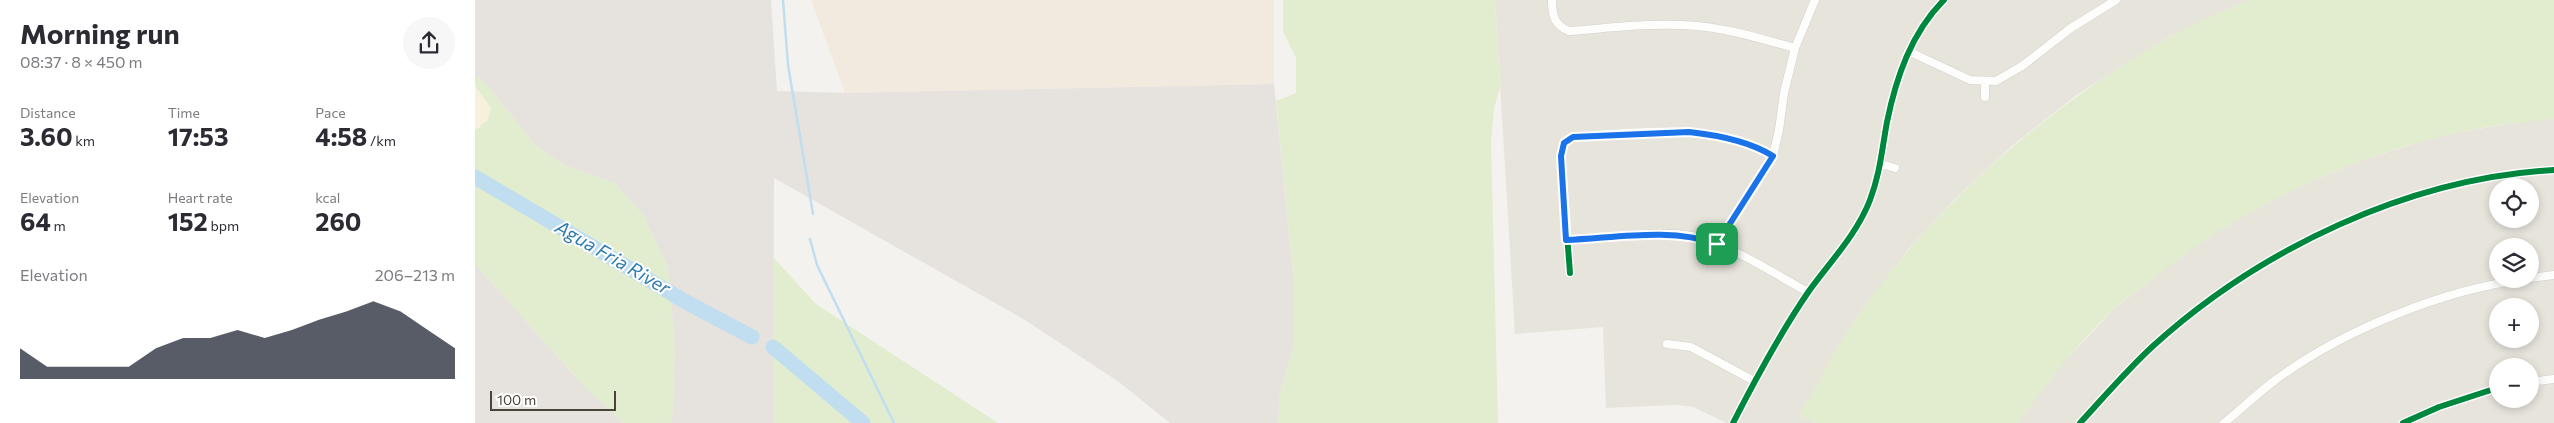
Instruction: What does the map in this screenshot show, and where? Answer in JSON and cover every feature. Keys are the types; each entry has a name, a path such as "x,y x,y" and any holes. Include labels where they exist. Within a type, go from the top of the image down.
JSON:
{"street":[{"path":"1552,0 1553,16 1559,27 1569,31 1663,25 1695,26 1735,32 1795,48"},
{"path":"1717,244 1773,156 1784,93 1795,48 1815,0"},
{"path":"1907,51 1954,74 1985,82 1996,81 2022,66 2071,28 2116,0"},
{"path":"1733,423 1754,381 1808,292 1850,237 1869,201 1881,164 1891,105 1907,51 1941,1"},
{"path":"1985,82 1985,97"},
{"path":"1570,273 1561,156 1564,143 1573,137 1689,132 1740,142 1761,149 1773,156"},
{"path":"1881,164 1895,168"},
{"path":"2080,423 2123,374 2154,345 2218,294 2303,242 2359,216 2408,198 2473,181 2554,170"},
{"path":"1566,240 1667,234 1693,236 1717,244 1808,292"},
{"path":"2539,277 2554,275"},
{"path":"2224,423 2275,381 2345,337 2433,301 2489,288"},
{"path":"1667,344 1691,347 1754,381"},
{"path":"2539,381 2554,379"},
{"path":"2403,423 2439,407 2489,391"}],"shaded area":[{"path":"475,0 771,0 777,91 845,93 1274,84 1294,284 1294,344 1280,393 1278,423 1170,423 1119,382 1025,320 774,178 773,423 672,423 675,349 668,267 616,184 562,164 535,145 487,85 475,75"},
{"path":"811,0 1274,0 1274,84 845,93"},
{"path":"1495,0 2249,0 2171,36 2078,94 2013,145 1956,198 1908,250 1854,321 1800,415 1816,423 1727,423 1693,407 1676,405 1606,408 1603,327 1515,334"},
{"path":"2554,119 2554,423 2018,423 2054,373 2114,309 2193,246 2269,200 2356,162 2439,136 2530,120"},
{"path":"475,264 580,382 623,423 475,423"}],"green space":[{"path":"1283,0 1495,0 1500,86 1494,109 1491,141 1498,423 1278,423 1280,393 1294,344 1294,284 1276,101 1296,93 1296,58 1283,31"},
{"path":"2249,0 2554,0 2554,119 2500,125 2446,135 2394,150 2343,168 2293,190 2245,216 2199,245 2113,310 2063,364 2018,423 1816,423 1800,415 1847,331 1887,277 1921,236 1996,161 2037,127 2124,65 2199,22"},
{"path":"475,75 487,85 535,145 562,164 616,184 643,215 668,267 675,349 672,423 623,423 580,382 475,264 475,129 479,128 491,108 475,86"},
{"path":"773,257 816,304 998,423 773,423"}],"sand":[{"path":"475,86 491,108 488,120 475,129"}],"waterway":[{"path":"783,0 788,65 813,214"},
{"name":"Agua Fria River","path":"475,177 686,302 752,337"},
{"path":"810,239 817,265 894,423"},
{"name":"Agua Fria River","path":"773,347 863,423"}],"cycle path":[{"path":"1733,423 1788,323 1809,291 1851,236 1865,212 1876,181 1887,122 1900,73 1922,27 1944,0"},
{"path":"1570,273 1561,156 1564,143 1573,137 1649,132 1701,133 1726,137 1750,145 1773,156"},
{"path":"2080,423 2143,355 2195,311 2240,279 2289,250 2339,225 2392,204 2445,187 2500,176 2554,170"},
{"path":"2403,423 2439,407 2489,391"}],"route":[{"path":"1689,132 1709,134 1740,142 1761,149 1773,156 1766,170 1717,244 1693,236 1667,234 1566,240 1561,156 1564,143 1573,137 1689,132"}]}
